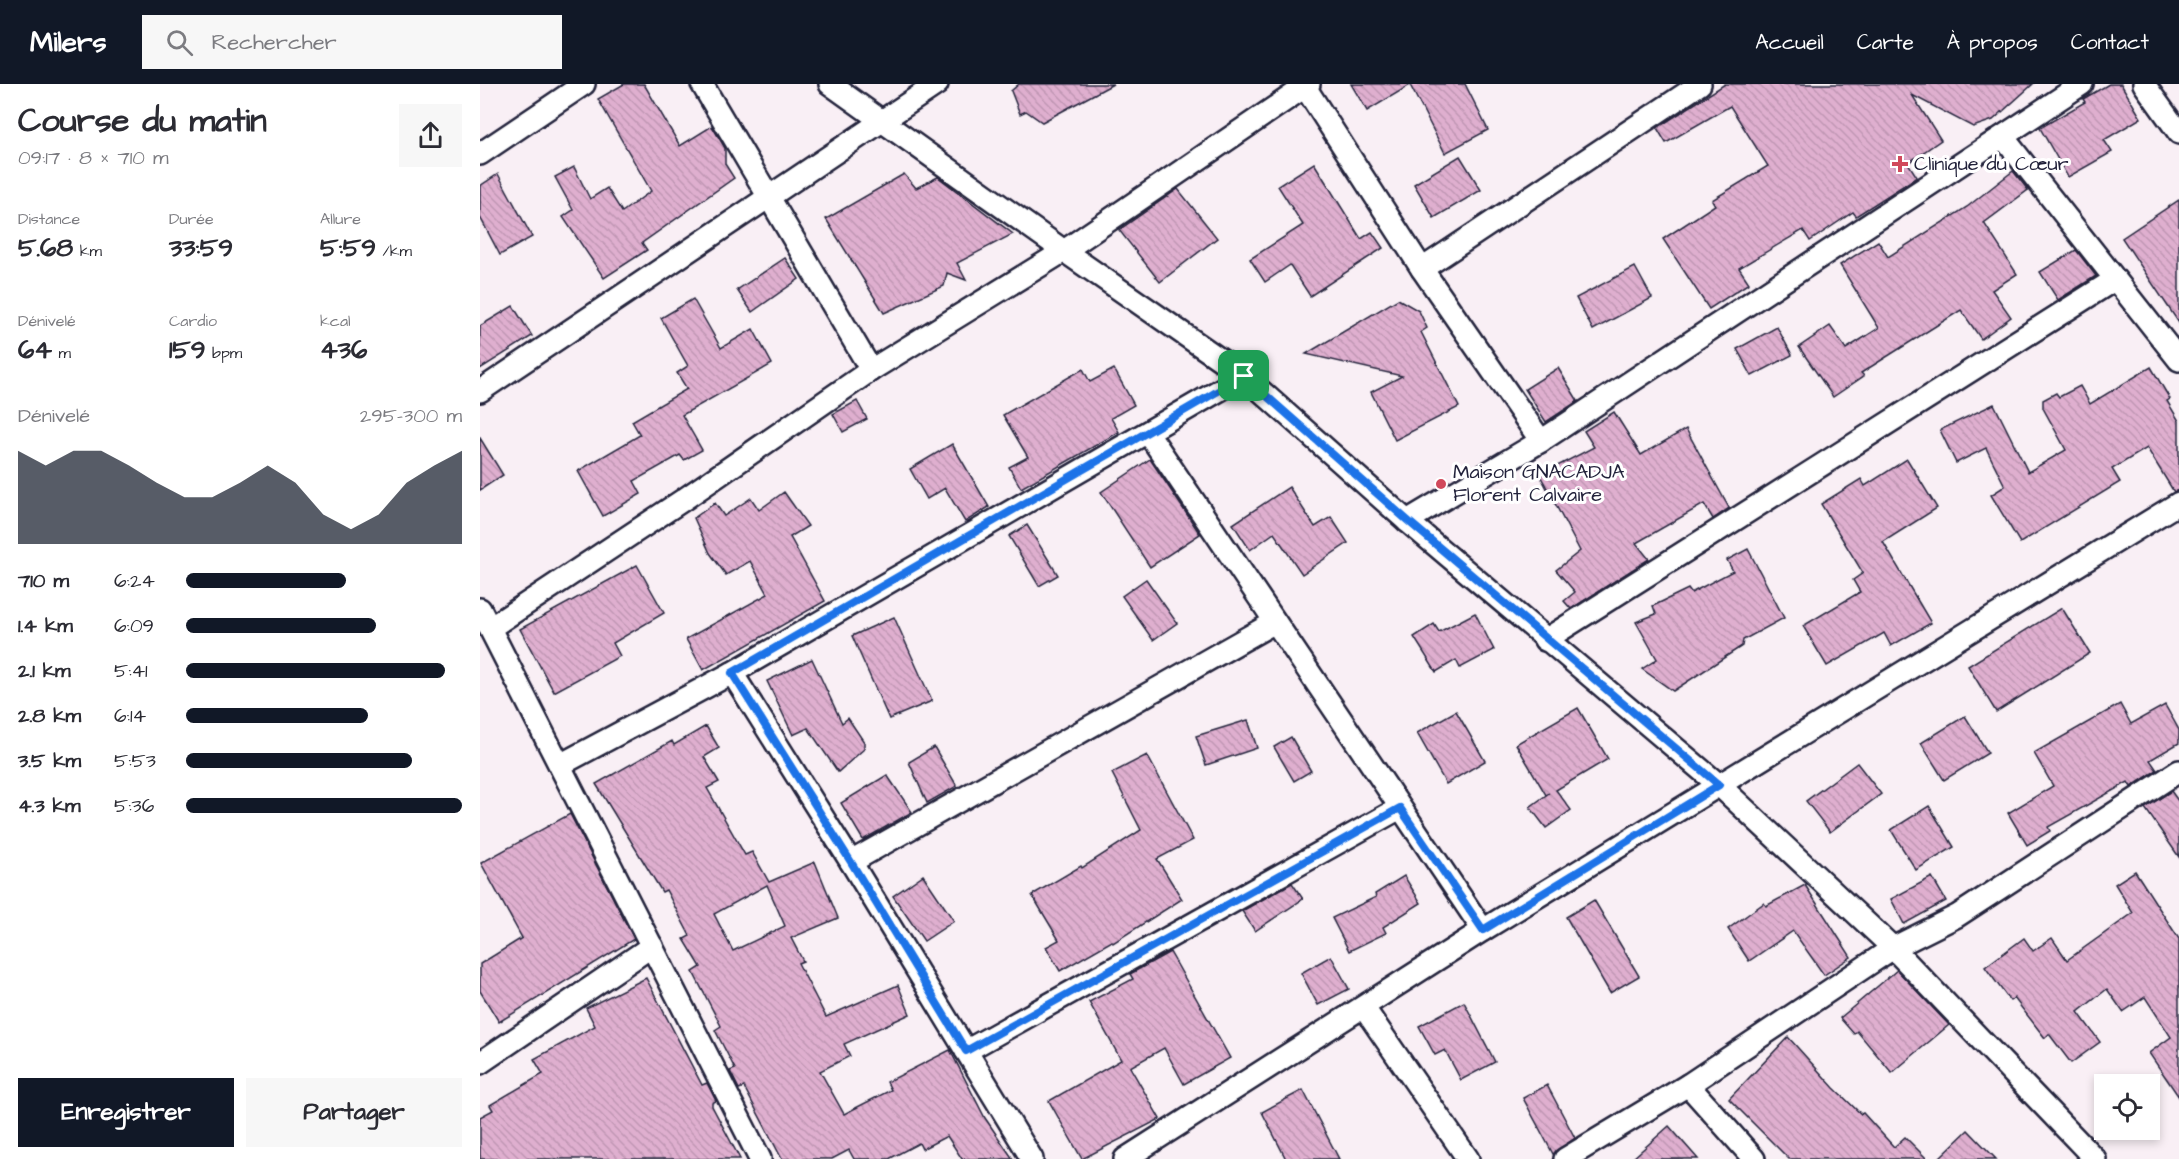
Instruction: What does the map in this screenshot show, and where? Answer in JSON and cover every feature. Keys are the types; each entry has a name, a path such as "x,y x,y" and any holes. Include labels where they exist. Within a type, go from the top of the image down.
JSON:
{"street":[{"path":"480,154 585,84"},
{"path":"702,84 871,370"},
{"path":"830,84 1244,376 1545,640 1719,785 1893,948 2095,1159"},
{"path":"480,391 937,84"},
{"path":"1422,269 1700,84"},
{"path":"1407,520 1541,441 2082,84"},
{"path":"2144,84 2179,133"},
{"path":"490,628 871,370 1064,251 1307,85 1422,269 1541,441"},
{"path":"2003,137 2179,360"},
{"path":"1545,640 2114,280"},
{"path":"560,765 732,673 1244,376"},
{"path":"1148,433 1483,930"},
{"path":"1125,1159 1483,930 2179,503"},
{"path":"480,609 760,1159"},
{"path":"851,862 1275,622"},
{"path":"732,673 851,862 1032,1159"},
{"path":"1565,1159 1688,1085 1893,948 1957,916 2179,771"},
{"path":"966,1051 1400,808"},
{"path":"480,1063 652,946"},
{"path":"1364,1008 1468,1159"},
{"path":"1688,1085 1754,1159"}],"building":[{"path":"624,84 644,84 680,146 712,126 725,148 725,164 734,178 642,243 647,250 604,278 563,217 573,210 555,177 574,167 590,199 607,188 622,212 651,191 598,99"},
{"path":"1019,84 1113,84 1042,122 1026,111 1020,114 1011,91"},
{"path":"1351,84 1465,84 1488,130 1445,153 1410,85 1367,111"},
{"path":"1725,84 2033,84 1993,120 1973,127 1912,95 1941,140 1908,163 1917,177 1856,216 1853,212 1810,241 1803,230 1739,268 1749,283 1709,309 1663,239 1715,205 1712,200 1768,166 1730,106 1666,143 1657,128"},
{"path":"2109,84 2121,84 2141,118 2104,140 2112,152 2068,177 2040,128 2085,102 2083,99"},
{"path":"1460,156 1481,190 1434,218 1414,184"},
{"path":"1314,163 1361,239 1372,232 1383,248 1310,296 1290,265 1265,282 1250,259 1303,225 1278,186"},
{"path":"2013,171 2028,190 1984,223 2017,274 1992,290 2011,317 1981,339 1961,310 1861,373 1864,376 1833,397 1799,347 1830,326 1846,349 1879,328 1840,265 1878,241 1888,257 1967,207"},
{"path":"498,174 532,237 500,255 480,217 480,186"},
{"path":"904,174 916,188 938,177 1013,234 957,263 966,280 947,273 944,286 884,313 826,219"},
{"path":"1178,189 1217,238 1160,282 1119,230"},
{"path":"2179,200 2179,323 2122,238"},
{"path":"2076,250 2096,276 2058,300 2040,272"},
{"path":"785,258 799,279 752,312 737,290"},
{"path":"1635,267 1652,298 1593,330 1576,298"},
{"path":"693,299 721,348 753,329 772,364 682,415 702,450 684,460 680,455 634,481 641,494 603,516 578,471 640,435 632,421 687,389 677,373 688,366 661,318"},
{"path":"1398,299 1419,311 1427,328 1421,332 1459,407 1395,440 1371,392 1402,376 1306,354"},
{"path":"513,306 532,336 480,369 480,326"},
{"path":"1777,327 1792,355 1752,376 1737,349"},
{"path":"2151,367 2170,399 2167,401 2179,421 2179,490 2174,492 2147,448 2112,469 2120,482 2020,543 1991,495 2005,486 1986,448 1956,463 1940,430 1994,404 2028,472 2066,450 2043,408 2043,400 2056,393 2059,397 2080,386 2090,404"},
{"path":"1558,368 1578,401 1546,422 1525,389"},
{"path":"1083,369 1090,382 1114,369 1134,405 1111,418 1119,432 1021,488 1009,467 1028,457 1003,415"},
{"path":"857,401 867,419 843,432 833,414"},
{"path":"1614,412 1641,455 1686,429 1729,508 1713,519 1704,504 1636,543 1649,559 1571,609 1564,601 1575,592 1556,570 1580,551 1540,475 1594,447 1584,431"},
{"path":"480,438 503,475 480,490"},
{"path":"952,444 989,507 965,522 945,488 927,499 910,469"},
{"path":"1150,459 1200,534 1150,567 1101,492"},
{"path":"1907,459 1937,508 1883,542 1931,623 1891,646 1884,633 1827,666 1803,626 1860,592 1853,580 1863,573 1821,504 1861,479 1865,486"},
{"path":"1289,487 1315,527 1331,517 1348,543 1302,574 1274,533 1250,550 1233,524"},
{"path":"784,492 808,526 790,537 825,601 703,670 686,639 768,594 750,561 726,575 710,553 694,518 715,503 724,516 751,498 759,510"},
{"path":"1027,525 1058,575 1039,586 1009,536"},
{"path":"1748,549 1784,618 1743,640 1742,646 1673,691 1642,669 1657,659 1636,622 1656,614 1653,606 1688,589 1691,593 1733,571 1727,560"},
{"path":"637,565 664,613 613,643 620,656 554,692 520,629"},
{"path":"1146,579 1177,623 1153,640 1122,596"},
{"path":"2062,608 2090,653 1996,712 1968,666"},
{"path":"1475,613 1494,650 1460,668 1456,660 1436,672 1414,637 1434,624 1439,632"},
{"path":"894,617 932,701 889,719 852,636"},
{"path":"812,659 842,723 848,718 864,742 864,749 838,772 808,728 793,735 767,681"},
{"path":"2120,704 2131,724 2165,705 2179,730 2179,743 2150,760 2157,770 2131,787 2128,782 2048,827 2050,831 2027,845 2008,813 2053,786 2034,753"},
{"path":"1578,708 1608,759 1556,790 1571,810 1546,828 1530,807 1549,793 1546,795 1516,744"},
{"path":"1456,711 1485,761 1446,784 1417,733"},
{"path":"1965,716 1988,753 1944,780 1921,743"},
{"path":"1248,720 1257,748 1206,765 1196,736"},
{"path":"706,726 719,748 704,757 719,782 707,788 745,855 752,852 769,882 815,862 838,918 791,938 803,961 798,963 826,1017 898,985 910,1014 844,1044 850,1056 820,1071 844,1114 891,1090 887,1082 950,1050 985,1118 1013,1159 962,1159 947,1136 922,1149 919,1143 889,1159 854,1159 849,1150 832,1159 782,1159 744,1087 739,1089 730,1071 735,1069 715,1030 721,1026 693,972 701,967 684,939 690,936 666,890 662,892 596,784 672,741 674,745","holes":["767,885 785,926 733,951 714,914"]},
{"path":"1291,737 1311,771 1294,781 1274,747"},
{"path":"934,747 957,786 927,803 909,762"},
{"path":"1147,755 1193,840 1157,859 1182,899 1113,943 1112,941 1060,971 1046,947 1059,940 1032,895 1081,866 1082,868 1141,830 1112,773"},
{"path":"1857,763 1881,794 1830,832 1806,801"},
{"path":"887,775 912,812 863,840 841,803"},
{"path":"2171,791 2179,802 2179,857 2145,808"},
{"path":"1929,806 1954,847 1916,870 1891,830"},
{"path":"570,814 634,939 499,1022 480,991 480,964 522,938 481,863"},
{"path":"2135,871 2179,939 2179,1097 2149,1053 2171,1037 2145,997 2123,1012 2107,989 2078,1012 2100,1042 2071,1063 2049,1034 2045,1038 2014,998 2010,1001 1985,967 2024,938 2033,951 2052,938 2067,960 2133,913 2115,884"},
{"path":"923,875 954,921 924,941 893,896"},
{"path":"1404,876 1421,903 1383,927 1386,933 1349,951 1332,918 1376,897 1375,894"},
{"path":"1932,877 1946,901 1904,924 1891,899"},
{"path":"1292,883 1303,899 1255,931 1242,911"},
{"path":"1805,885 1851,957 1824,975 1793,931 1749,961 1728,929 1764,903 1766,906"},
{"path":"1594,900 1639,976 1610,993 1566,917"},
{"path":"1170,952 1230,1058 1184,1084 1164,1048 1130,1067 1160,1119 1082,1159 1049,1101 1121,1060 1089,1002 1133,979 1130,974"},
{"path":"1331,956 1349,989 1318,1005 1301,973"},
{"path":"1897,970 1949,1025 1892,1073 1857,1031 1854,1034 1840,1018"},
{"path":"646,978 702,1085 707,1083 716,1101 712,1103 712,1106 740,1159 480,1159 480,1117 493,1110 490,1105 543,1074 534,1059 595,1026 586,1008"},
{"path":"1464,1002 1495,1062 1461,1080 1445,1050 1435,1055 1419,1026"},
{"path":"1788,1037 1834,1088 1861,1114 1863,1113 1894,1147 1905,1137 1927,1159 1789,1159 1729,1099"},
{"path":"1547,1085 1575,1138 1553,1154 1523,1098"},
{"path":"1303,1090 1339,1159 1286,1159 1262,1112"},
{"path":"1669,1126 1698,1159 1632,1159"},
{"path":"1968,1130 1996,1159 1938,1159"}],"place":[{"name":"Clinique du Cœur","path":"1900,164"},
{"name":"Maison GNACADJA Florent Calvaire","path":"1441,484"}],"route":[{"path":"1244,376 1545,640 1719,785 1483,930 1400,808 966,1051 732,673 1244,376"}]}
